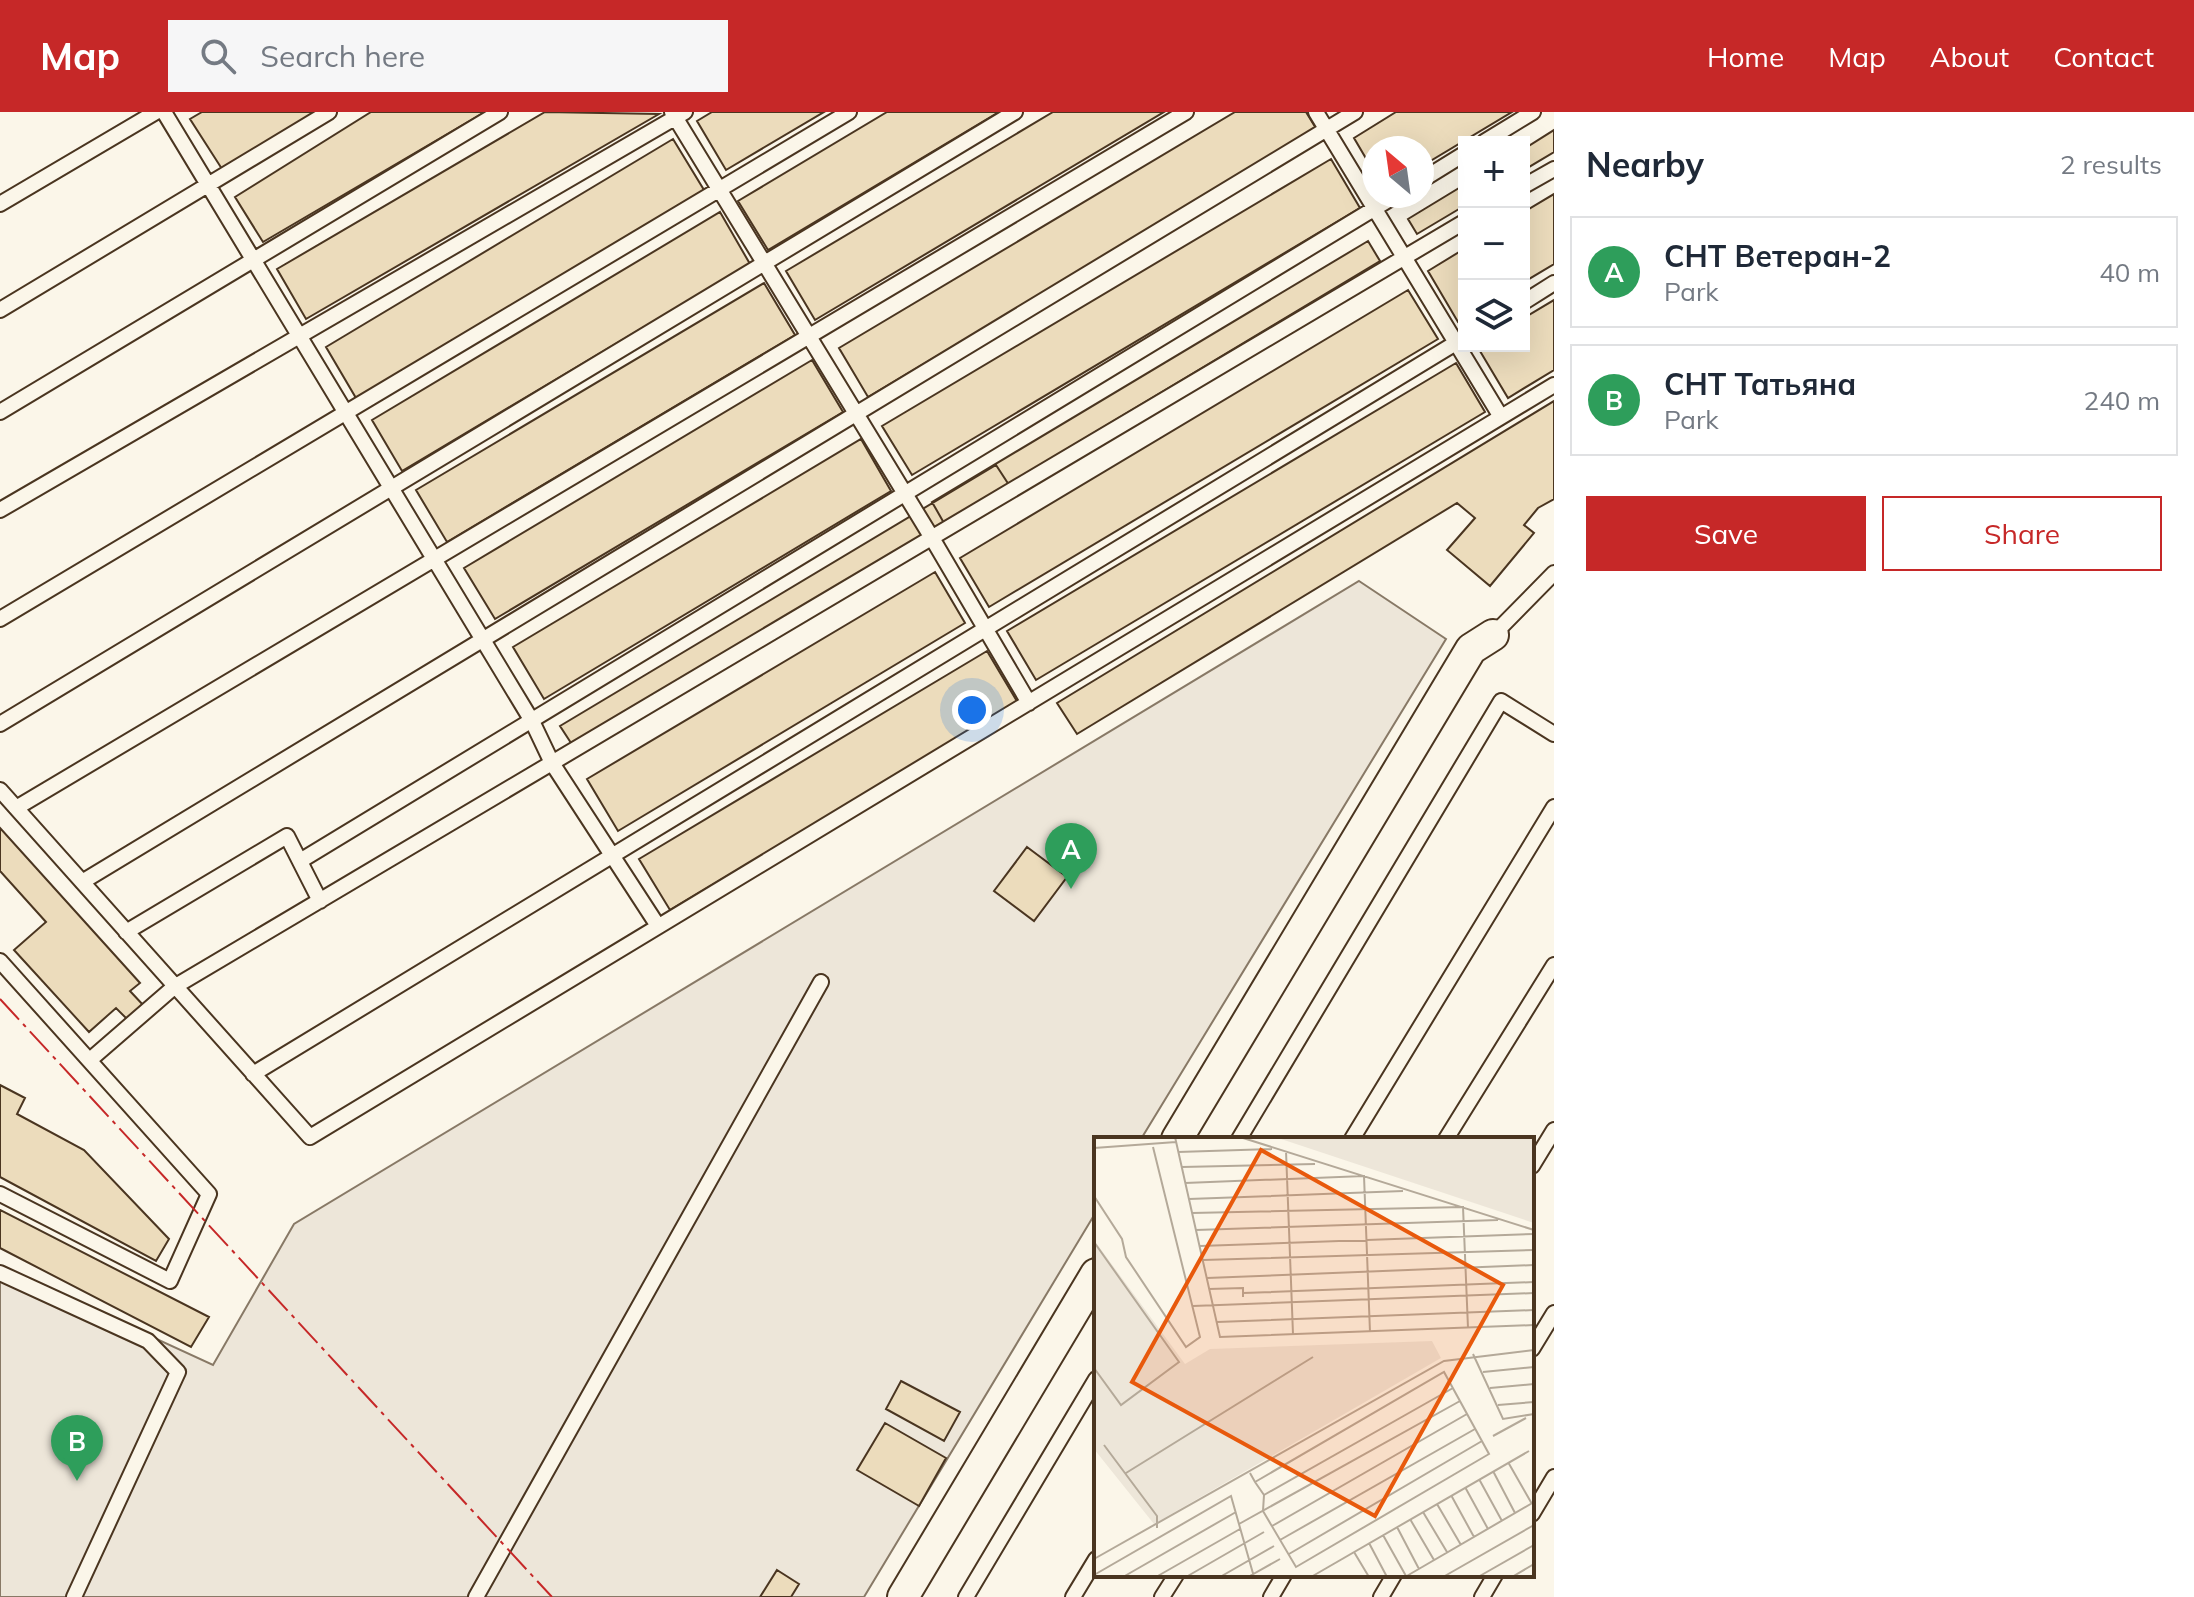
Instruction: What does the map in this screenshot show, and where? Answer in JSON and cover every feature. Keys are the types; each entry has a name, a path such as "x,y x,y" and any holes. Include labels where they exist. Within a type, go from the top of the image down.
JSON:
{"street":[{"path":"1178,1137 1471,649 1493,635"},
{"path":"903,1597 1094,1277"}],"lane":[{"path":"0,204 156,112"},
{"path":"164,112 532,721 552,763 658,926"},
{"path":"0,310 329,112"},
{"path":"0,412 500,112"},
{"path":"0,619 849,112"},
{"path":"0,724 390,486 1015,112"},
{"path":"16,808 1186,112"},
{"path":"1316,112 1362,185"},
{"path":"82,882 1355,112"},
{"path":"1494,136 1533,112"},
{"path":"0,510 678,114 720,190 906,494 1029,703"},
{"path":"1434,173 1458,158"},
{"path":"1530,183 1554,169"},
{"path":"300,861 1376,208 1458,337"},
{"path":"91,1059 174,987 1458,226"},
{"path":"1530,298 1554,283"},
{"path":"253,1074 1458,341"},
{"path":"1466,352 1501,417"},
{"path":"0,790 310,1137 1554,385"},
{"path":"1493,635 1554,573"},
{"path":"1240,1137 1501,701 1554,734"},
{"path":"1353,1137 1554,807"},
{"path":"126,932 287,836 320,901"},
{"path":"0,961 209,1194 170,1281 0,1194"},
{"path":"1447,1137 1554,965"},
{"path":"476,1597 821,982"},
{"path":"1534,1163 1554,1130"},
{"path":"0,1273 148,1341 178,1372 74,1597"},
{"path":"1534,1346 1554,1313"},
{"path":"966,1597 1094,1382"},
{"path":"1534,1511 1554,1477"},
{"path":"1073,1597 1094,1562"},
{"path":"1162,1597 1175,1577"},
{"path":"1271,1597 1283,1577"},
{"path":"1381,1597 1393,1577"},
{"path":"1482,1597 1494,1577"}],"shaded area":[{"path":"1359,581 1446,639 1142,1137 1094,1137 1094,1215 864,1597 0,1597 0,1267 213,1365 294,1224"}],"building":[{"path":"202,112 315,112 222,169 190,119"},
{"path":"371,112 485,112 263,242 235,197"},
{"path":"545,112 659,114 306,319 277,269"},
{"path":"712,112 824,112 726,170 697,121"},
{"path":"887,112 999,112 768,250 738,201"},
{"path":"1053,112 1164,112 815,320 786,271"},
{"path":"1235,112 1306,112 1317,130 868,397 839,348"},
{"path":"1396,112 1512,112 1472,136 1458,136 1458,144 1434,159 1434,136 1362,136 1362,152 1354,138"},
{"path":"1554,130 1554,152 1530,166 1530,145"},
{"path":"673,139 704,190 356,398 326,347"},
{"path":"1331,159 1360,208 912,475 882,426"},
{"path":"1458,189 1458,210 1417,234 1408,219 1426,208 1434,208 1434,203"},
{"path":"1554,194 1554,264 1530,278 1530,208"},
{"path":"720,212 750,264 402,471 372,420"},
{"path":"1368,241 1380,261 944,523 932,502"},
{"path":"1458,253 1458,322 1428,271"},
{"path":"764,283 795,335 447,542 416,490"},
{"path":"1408,290 1438,339 989,607 960,558"},
{"path":"1554,300 1554,370 1508,398 1481,352 1530,352 1530,314"},
{"path":"812,360 843,412 495,619 464,568"},
{"path":"1456,363 1485,412 1036,680 1007,631"},
{"path":"1554,401 1554,499 1538,508 1524,525 1534,533 1490,586 1447,550 1475,518 1457,503 1077,734 1057,703"},
{"path":"861,439 891,491 544,699 513,647"},
{"path":"996,465 1009,485 573,746 560,726"},
{"path":"935,572 965,623 618,831 587,779"},
{"path":"987,651 1018,703 670,910 639,859"},
{"path":"0,828 140,983 130,991 144,1006 128,1020 116,1008 89,1032 14,950 46,922 0,871"},
{"path":"1027,847 1067,877 1034,921 994,891"},
{"path":"0,1085 25,1098 17,1114 84,1150 169,1239 156,1261 0,1177"},
{"path":"0,1210 209,1317 191,1347 0,1248"},
{"path":"901,1381 960,1412 944,1441 886,1409"},
{"path":"885,1423 946,1458 919,1506 857,1470"},
{"path":"777,1570 799,1584 791,1597 760,1597"}],"power":[{"path":"0,999 552,1597"}],"place":[{"name":"СНТ Ветеран-2","path":"1071,889"},
{"name":"СНТ Татьяна","path":"77,1481"}]}
